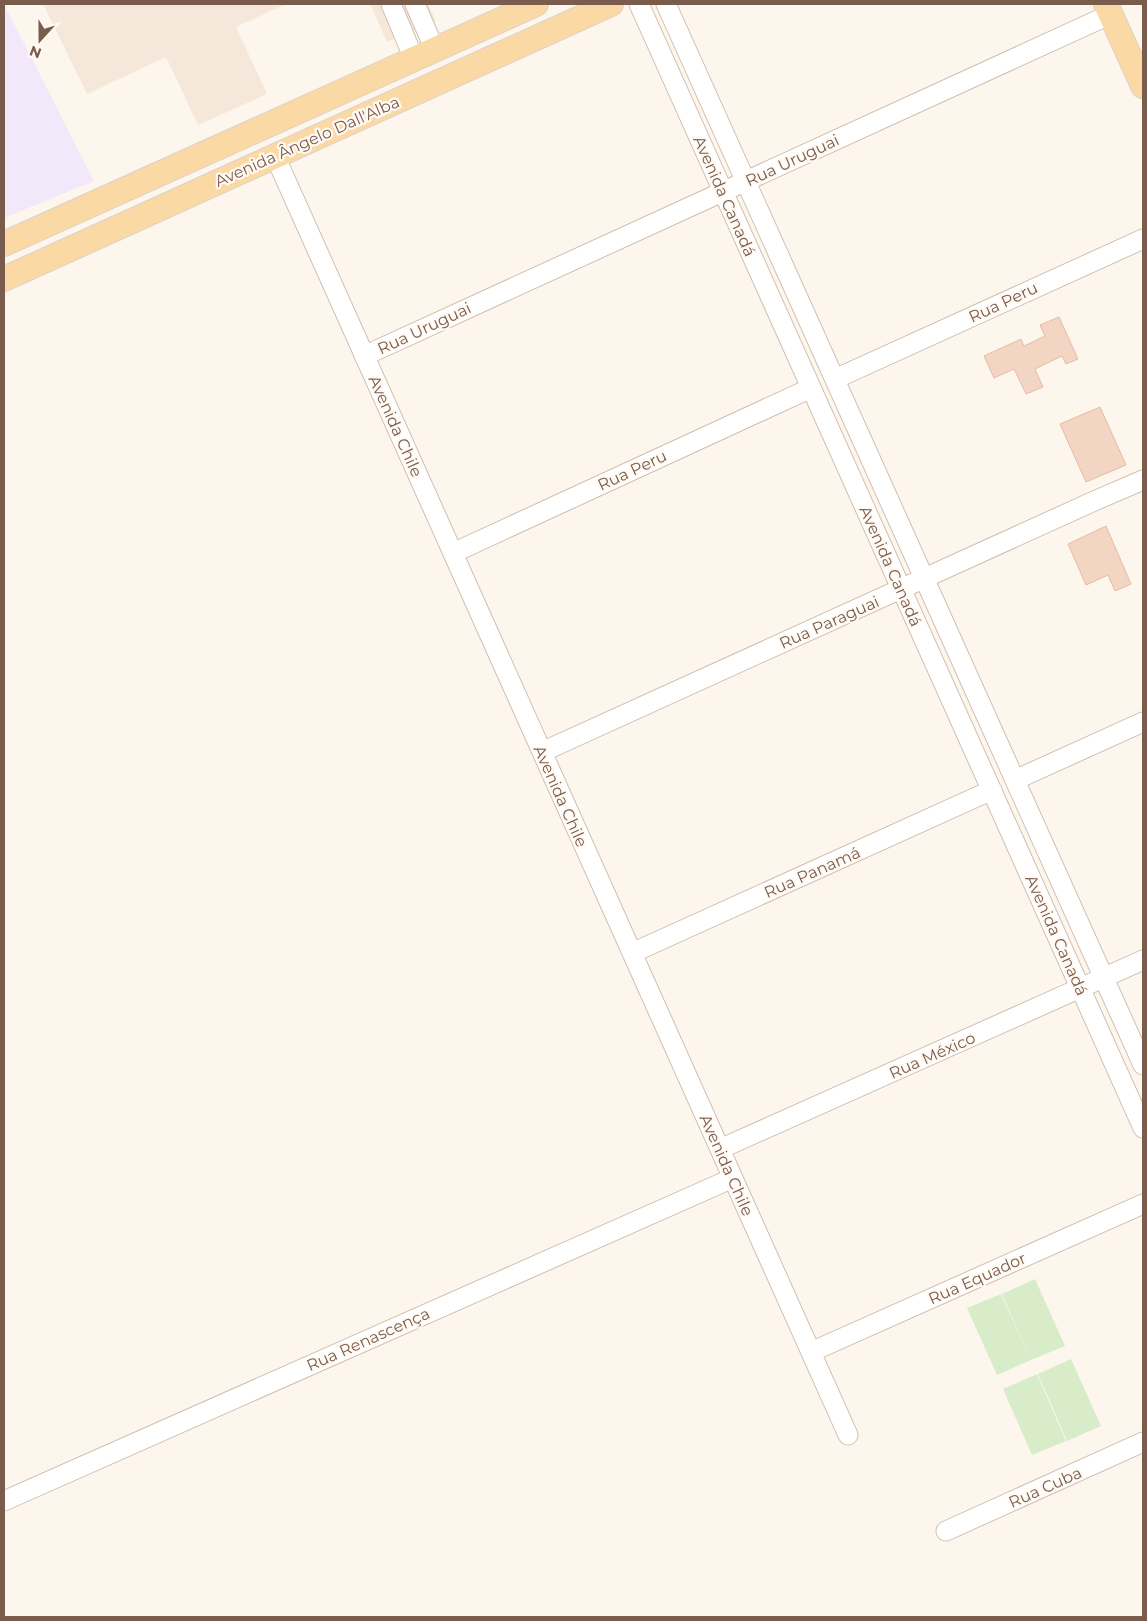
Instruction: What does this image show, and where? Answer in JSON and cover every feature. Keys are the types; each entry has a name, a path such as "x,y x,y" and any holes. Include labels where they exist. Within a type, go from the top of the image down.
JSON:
{"main road":[{"name":"Avenida Ângelo Dall'Alba","path":"4,244 536,4"},
{"name":"Avenida Ângelo Dall'Alba","path":"4,279 611,4"},
{"path":"1108,9 1143,86"}],"street":[{"path":"391,4 424,54"},
{"path":"415,4 424,54"},
{"name":"Avenida Canadá","path":"638,4 1143,1128"},
{"name":"Avenida Canadá","path":"666,4 1143,1065"},
{"name":"Rua Uruguai","path":"364,356 746,181 1108,9"},
{"name":"Avenida Chile","path":"275,156 848,1436"},
{"name":"Rua Peru","path":"835,379 1143,239"},
{"name":"Rua Peru","path":"453,553 811,388"},
{"name":"Rua Paraguai","path":"542,752 1143,480"},
{"path":"1015,780 1143,722"},
{"name":"Rua Panamá","path":"632,953 992,790"},
{"name":"Rua México","path":"720,1149 1143,960"},
{"name":"Rua Renascença","path":"4,1501 733,1178"},
{"name":"Rua Equador","path":"811,1352 1143,1204"},
{"name":"Rua Cuba","path":"946,1531 1143,1442"}],"shaded area":[{"path":"4,4 94,181 4,218"},
{"path":"43,4 286,4 236,27 267,94 198,125 166,57 87,94"},
{"path":"370,4 428,4 436,21 387,42"}],"green space":[{"path":"1035,1279 1065,1346 1031,1360 1002,1294"},
{"path":"1001,1294 1031,1360 997,1375 967,1308"},
{"path":"1071,1359 1101,1426 1067,1441 1038,1374"},
{"path":"1037,1374 1066,1441 1032,1455 1003,1389"}],"building":[{"path":"1059,317 1078,359 1066,364 1062,356 1035,369 1043,387 1026,394 1014,369 994,378 984,356 1021,339 1024,346 1045,336 1040,325"},
{"path":"1100,407 1126,465 1086,482 1060,424"},
{"path":"1106,526 1131,584 1115,591 1108,575 1086,585 1068,544"}]}
